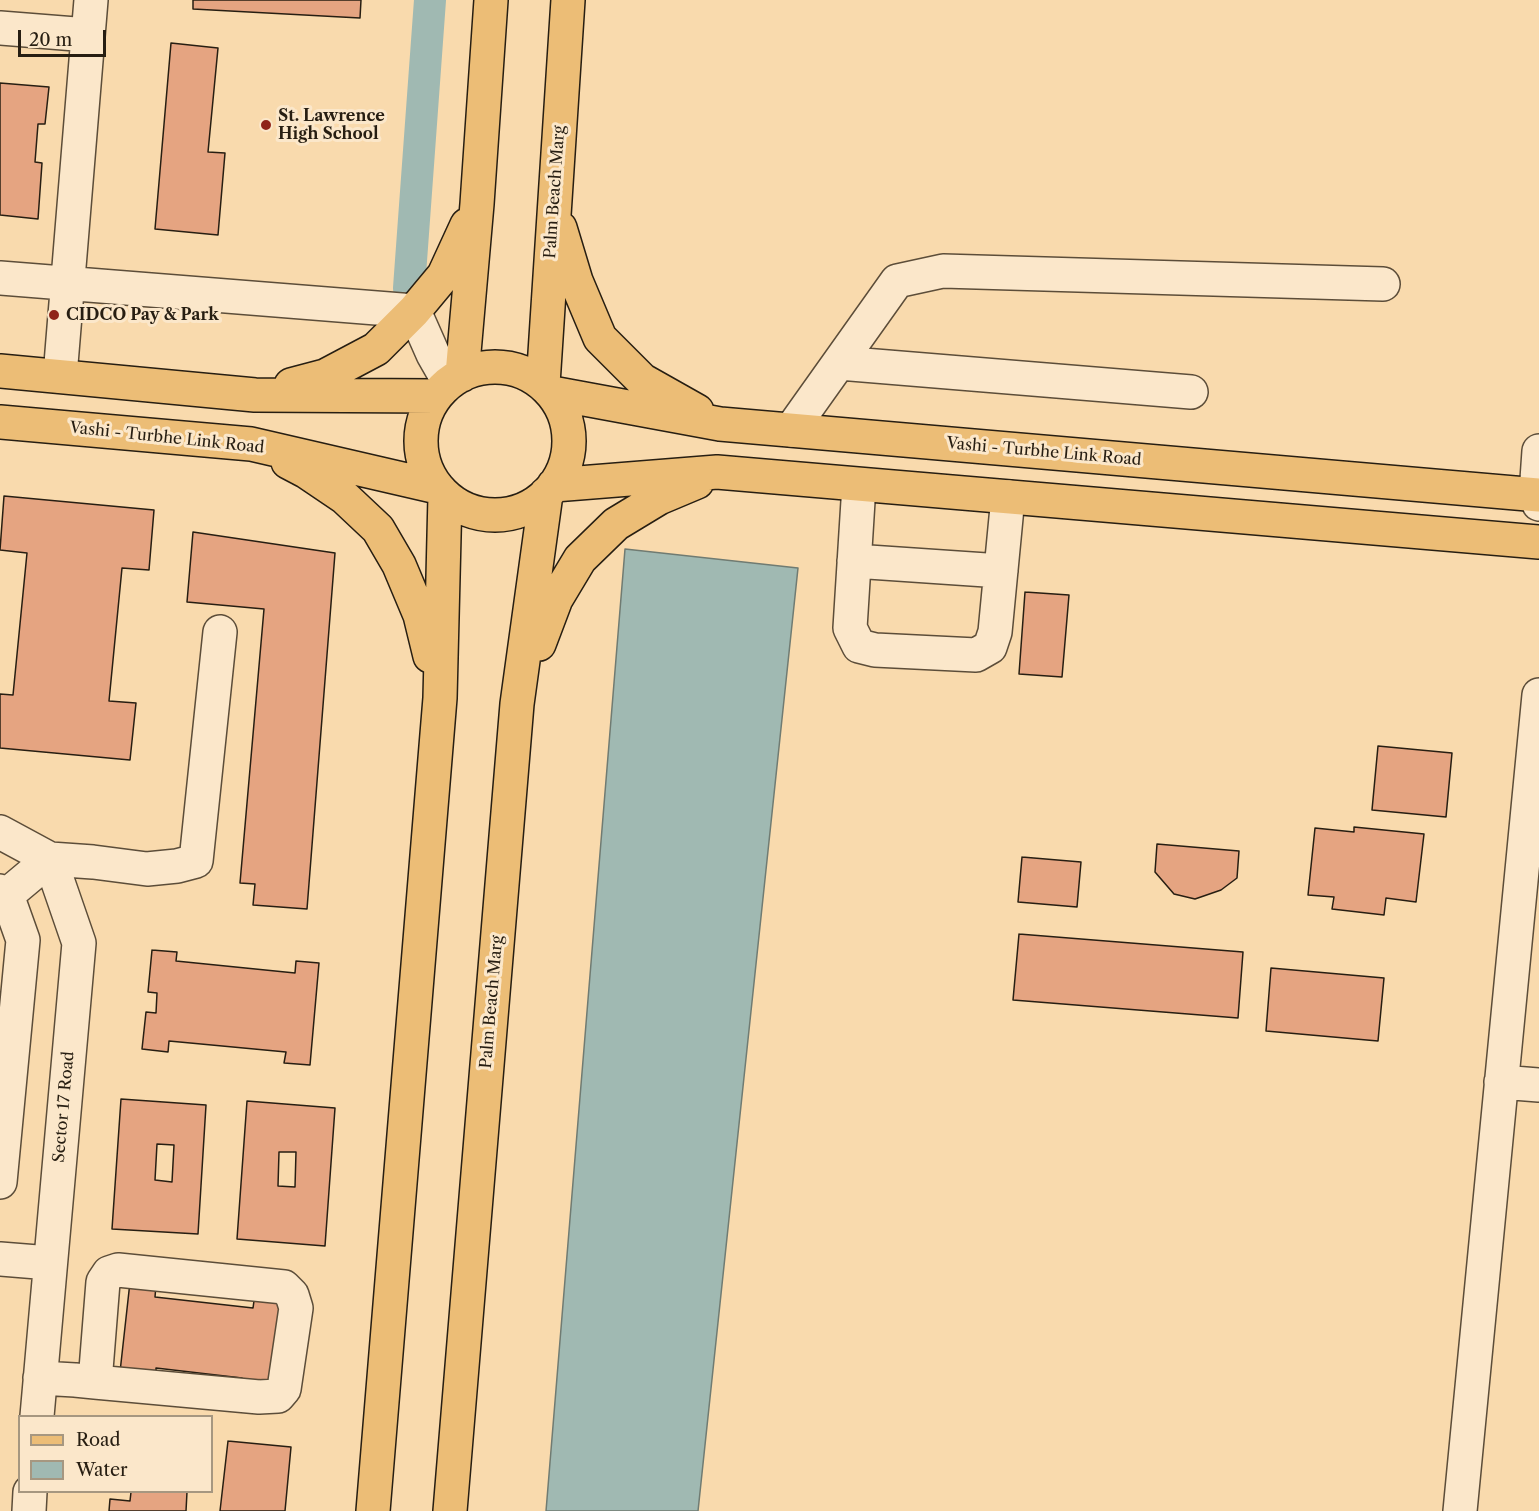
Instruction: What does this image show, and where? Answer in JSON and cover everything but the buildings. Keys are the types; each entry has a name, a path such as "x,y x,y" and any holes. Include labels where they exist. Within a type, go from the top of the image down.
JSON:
{"main road":[{"path":"449,384 477,204 491,0"},
{"name":"Palm Beach Marg","path":"547,388 554,209 568,0"},
{"path":"255,395 325,376 376,349 414,311 444,275 477,204"},
{"path":"554,209 576,281 600,338 642,380 720,424"},
{"path":"479,368 506,368 519,371 547,388 565,414 570,439 566,463 550,490 526,508 502,514 478,513 466,509 441,491 425,466 420,442 424,417 449,384 479,368"},
{"path":"0,371 255,395 449,384"},
{"name":"Vashi - Turbhe Link Road","path":"547,388 720,424 1538,498"},
{"name":"Vashi - Turbhe Link Road","path":"0,422 251,444 441,491"},
{"path":"251,444 308,472 344,497 378,529 399,565 420,615 440,698"},
{"path":"550,490 717,472 1539,542"},
{"path":"517,704 556,599 580,559 616,524 659,498 717,472"},
{"name":"Palm Beach Marg","path":"450,1511 517,704 550,490"},
{"path":"373,1511 440,698 441,491"}],"street":[{"path":"60,376 91,0"},
{"path":"0,27 88,35"},
{"path":"791,430 897,281 943,271 1383,284"},
{"path":"0,278 414,311 449,384"},
{"path":"839,363 1191,392"},
{"path":"1538,498 1539,451"},
{"path":"859,485 850,628 859,646 875,650 976,655 990,647 995,632 1008,497"},
{"path":"854,561 1001,571"},
{"path":"0,832 50,859 147,868 177,866 196,861 220,632"},
{"path":"1460,1511 1539,694"},
{"path":"0,1182 22,940 4,893 50,859"},
{"name":"Sector 17 Road","path":"37,1415 79,943 50,859"},
{"path":"1501,1082 1539,1085"},
{"path":"0,1259 50,1263"},
{"path":"40,1378 259,1397 278,1396 284,1389 296,1308 292,1295 284,1287 117,1270 109,1274 103,1282 95,1382"},
{"path":"28,1511 30,1493"}],"water":[{"path":"625,549 798,568 698,1511 546,1511"}],"waterway":[{"path":"409,288 430,0"}],"place":[{"name":"St. Lawrence High School","path":"266,125"},
{"name":"CIDCO Pay & Park","path":"54,315"}]}
